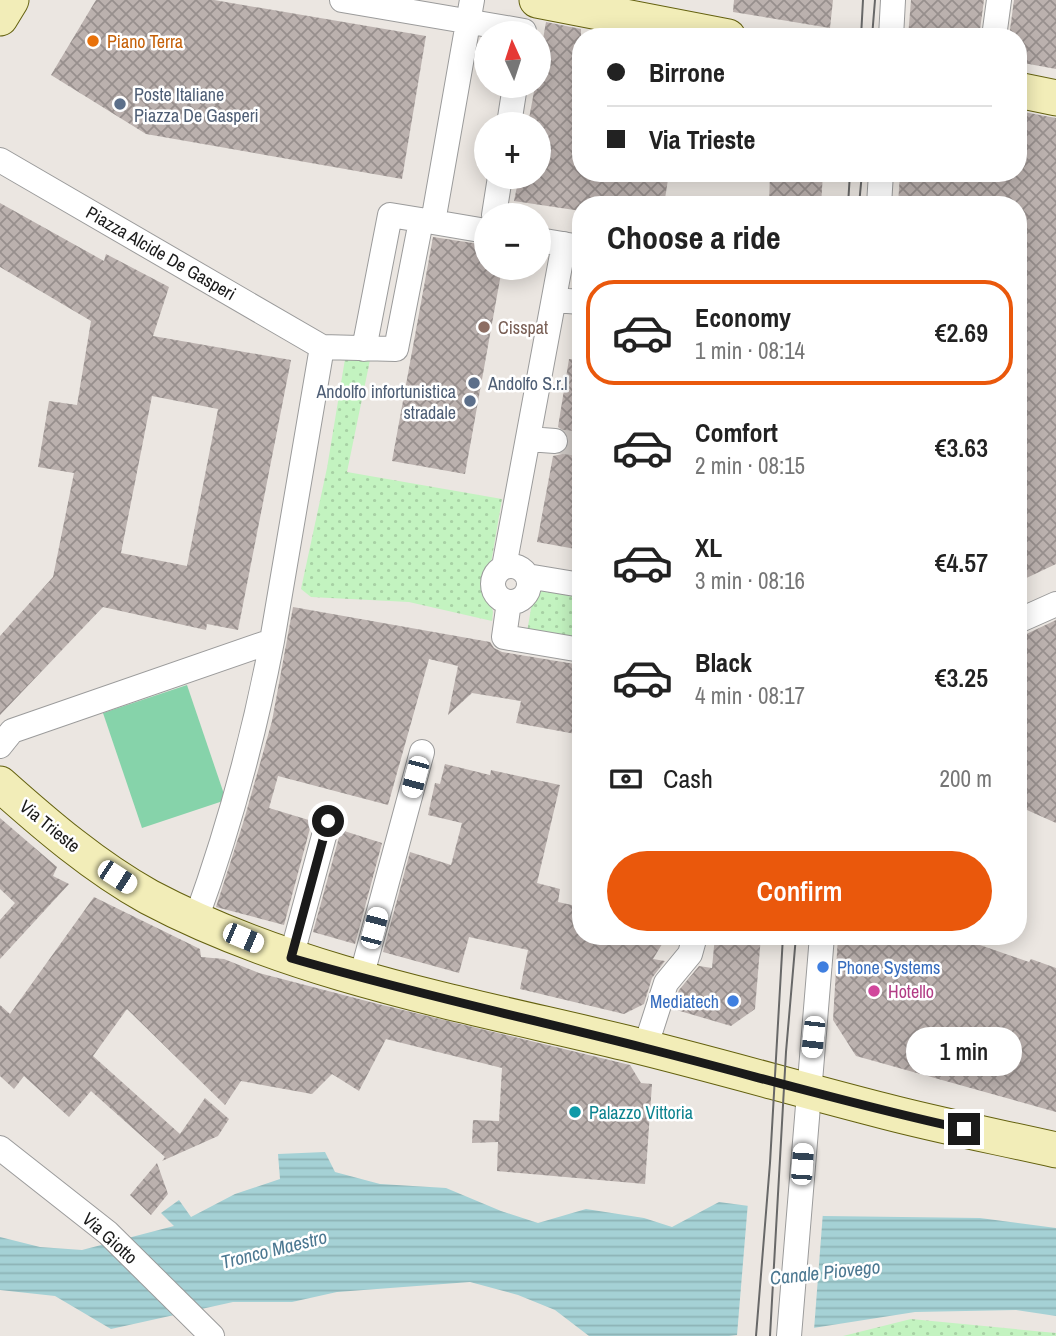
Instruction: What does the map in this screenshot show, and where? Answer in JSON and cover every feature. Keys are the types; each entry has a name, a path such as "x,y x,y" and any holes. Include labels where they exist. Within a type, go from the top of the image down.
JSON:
{"street":[{"path":"0,18 11,0"},
{"path":"342,0 470,11 528,21 529,0"},
{"path":"891,28 893,0"},
{"path":"995,28 999,0"},
{"path":"427,221 470,11"},
{"path":"551,23 616,28"},
{"path":"1027,92 1056,97"},
{"name":"Piazza Alcide De Gasperi","path":"0,160 322,347 364,349 390,215 474,229"},
{"path":"551,242 572,246"},
{"path":"516,571 528,439 554,300 572,249"},
{"path":"554,300 572,301"},
{"path":"196,919 232,812 255,727 322,347"},
{"path":"528,439 555,441"},
{"path":"572,583 516,571 494,578 493,586 501,599 509,602 504,637 572,648"},
{"path":"1027,617 1056,604"},
{"path":"0,746 12,731 272,641"},
{"path":"361,978 422,752"},
{"name":"Via Trieste","path":"0,784 103,867 151,897 196,919 291,958 888,1112 1056,1150"},
{"path":"291,958 328,821"},
{"path":"645,1048 666,983 690,954 692,945"},
{"path":"789,1336 821,945"},
{"name":"Via Giotto","path":"0,1148 108,1233 207,1331"}],"green space":[{"path":"345,359 370,360 347,472 502,499 487,587 493,612 492,621 409,602 311,597 301,589 327,468"},
{"path":"535,585 572,591 572,640 527,632"},
{"path":"187,685 226,800 142,828 103,713"},
{"path":"911,1319 1056,1333 1056,1336 843,1336"}],"water":[{"path":"325,1152 335,1172 380,1184 446,1188 538,1223 586,1209 644,1218 672,1227 719,1202 824,1216 980,1218 1056,1228 1056,1316 1016,1310 915,1312 762,1336 589,1336 555,1310 518,1295 470,1282 337,1292 292,1302 233,1302 111,1329 55,1296 0,1290 0,1237 40,1247 82,1250 174,1226 161,1213 179,1200 191,1217 235,1194 280,1179 278,1154"}],"pier":[{"path":"748,1202 823,1212 814,1330 781,1336 729,1336 737,1335"}],"building":[{"path":"96,0 214,0 426,36 402,179 146,134 51,75"},
{"path":"734,0 833,0 830,28 733,12"},
{"path":"911,0 984,0 980,28 909,28"},
{"path":"1014,0 1056,0 1056,69 1027,64 1027,28 1010,28"},
{"path":"551,23 576,28 572,28 572,182 668,182 665,196 572,196 572,210 551,207 551,203 514,201 516,189 551,189 551,112 530,112 533,98 551,98"},
{"path":"1027,113 1056,118 1056,564 1027,578 1027,196 899,196 899,182 1027,182"},
{"path":"770,182 822,182 822,196 769,196"},
{"path":"0,203 104,261 106,254 169,287 153,336 291,360 238,630 207,624 206,630 103,607 0,715 0,636 53,577 74,473 38,467 49,401 77,405 91,321 0,267","holes":["152,396 218,409 187,566 121,553"]},
{"path":"433,237 474,243 474,280 500,280 465,474 392,461"},
{"path":"569,359 572,359 572,548 537,542 553,456 562,454 570,443 568,434 558,427"},
{"path":"293,607 490,642 502,652 572,664 572,733 516,723 521,701 472,693 448,715 458,666 429,659 388,805 278,776 269,808 312,821 284,925 216,907 272,721"},
{"path":"1056,620 1056,823 1027,810 1027,634"},
{"path":"445,764 490,775 491,770 560,785 537,883 560,889 558,902 572,905 572,945 662,945 653,959 665,961 652,978 644,1004 624,1014 520,989 528,950 469,937 459,973 383,952 410,852 451,865 462,823 428,815 435,783 440,784"},
{"path":"0,818 57,867 53,876 69,884 0,959 0,920 15,903 0,889"},
{"path":"341,830 382,843 355,944 313,932"},
{"path":"94,897 200,949 201,957 224,959 259,973 630,1065 641,1083 652,1084 645,1184 497,1171 498,1142 472,1143 473,1120 499,1121 502,1068 386,1039 359,1091 332,1074 312,1094 241,1081 225,1105 127,1009 93,1056 180,1134 205,1098 229,1119 218,1136 162,1161 165,1157 91,1091 69,1117 24,1076 14,1089 0,1076 0,1005 10,1014"},
{"path":"714,945 760,945 755,1009 731,1026 673,1009 679,990 699,966 712,968"},
{"path":"837,945 980,945 1056,968 1056,1112 856,1056 833,1020"},
{"path":"157,1163 168,1194 151,1215 130,1195"}],"tunnel":[{"path":"555,441 572,443"}],"tram line":[{"path":"861,28 863,0"},
{"path":"873,28 875,0"},
{"path":"849,182 849,196"},
{"path":"860,196 861,182"},
{"path":"756,1336 770,1163 782,945"},
{"path":"770,1336 786,1052 795,945"}],"place":[{"name":"Piano Terra","path":"93,41"},
{"name":"Poste Italiane Piazza De Gasperi","path":"120,104"},
{"name":"Cisspat","path":"484,327"},
{"name":"Andolfo S.r.l","path":"474,383"},
{"name":"Andolfo infortunistica stradale","path":"470,401"},
{"name":"Phone Systems","path":"823,967"},
{"name":"Hotello","path":"874,991"},
{"name":"Mediatech","path":"733,1001"},
{"name":"Palazzo Vittoria","path":"575,1112"}],"route":[{"path":"328,821 291,958 888,1112 964,1129"}],"water label":[{"name":"Tronco Maestro","path":"274,1249"},
{"name":"Canale Piovego","path":"825,1272"}]}
